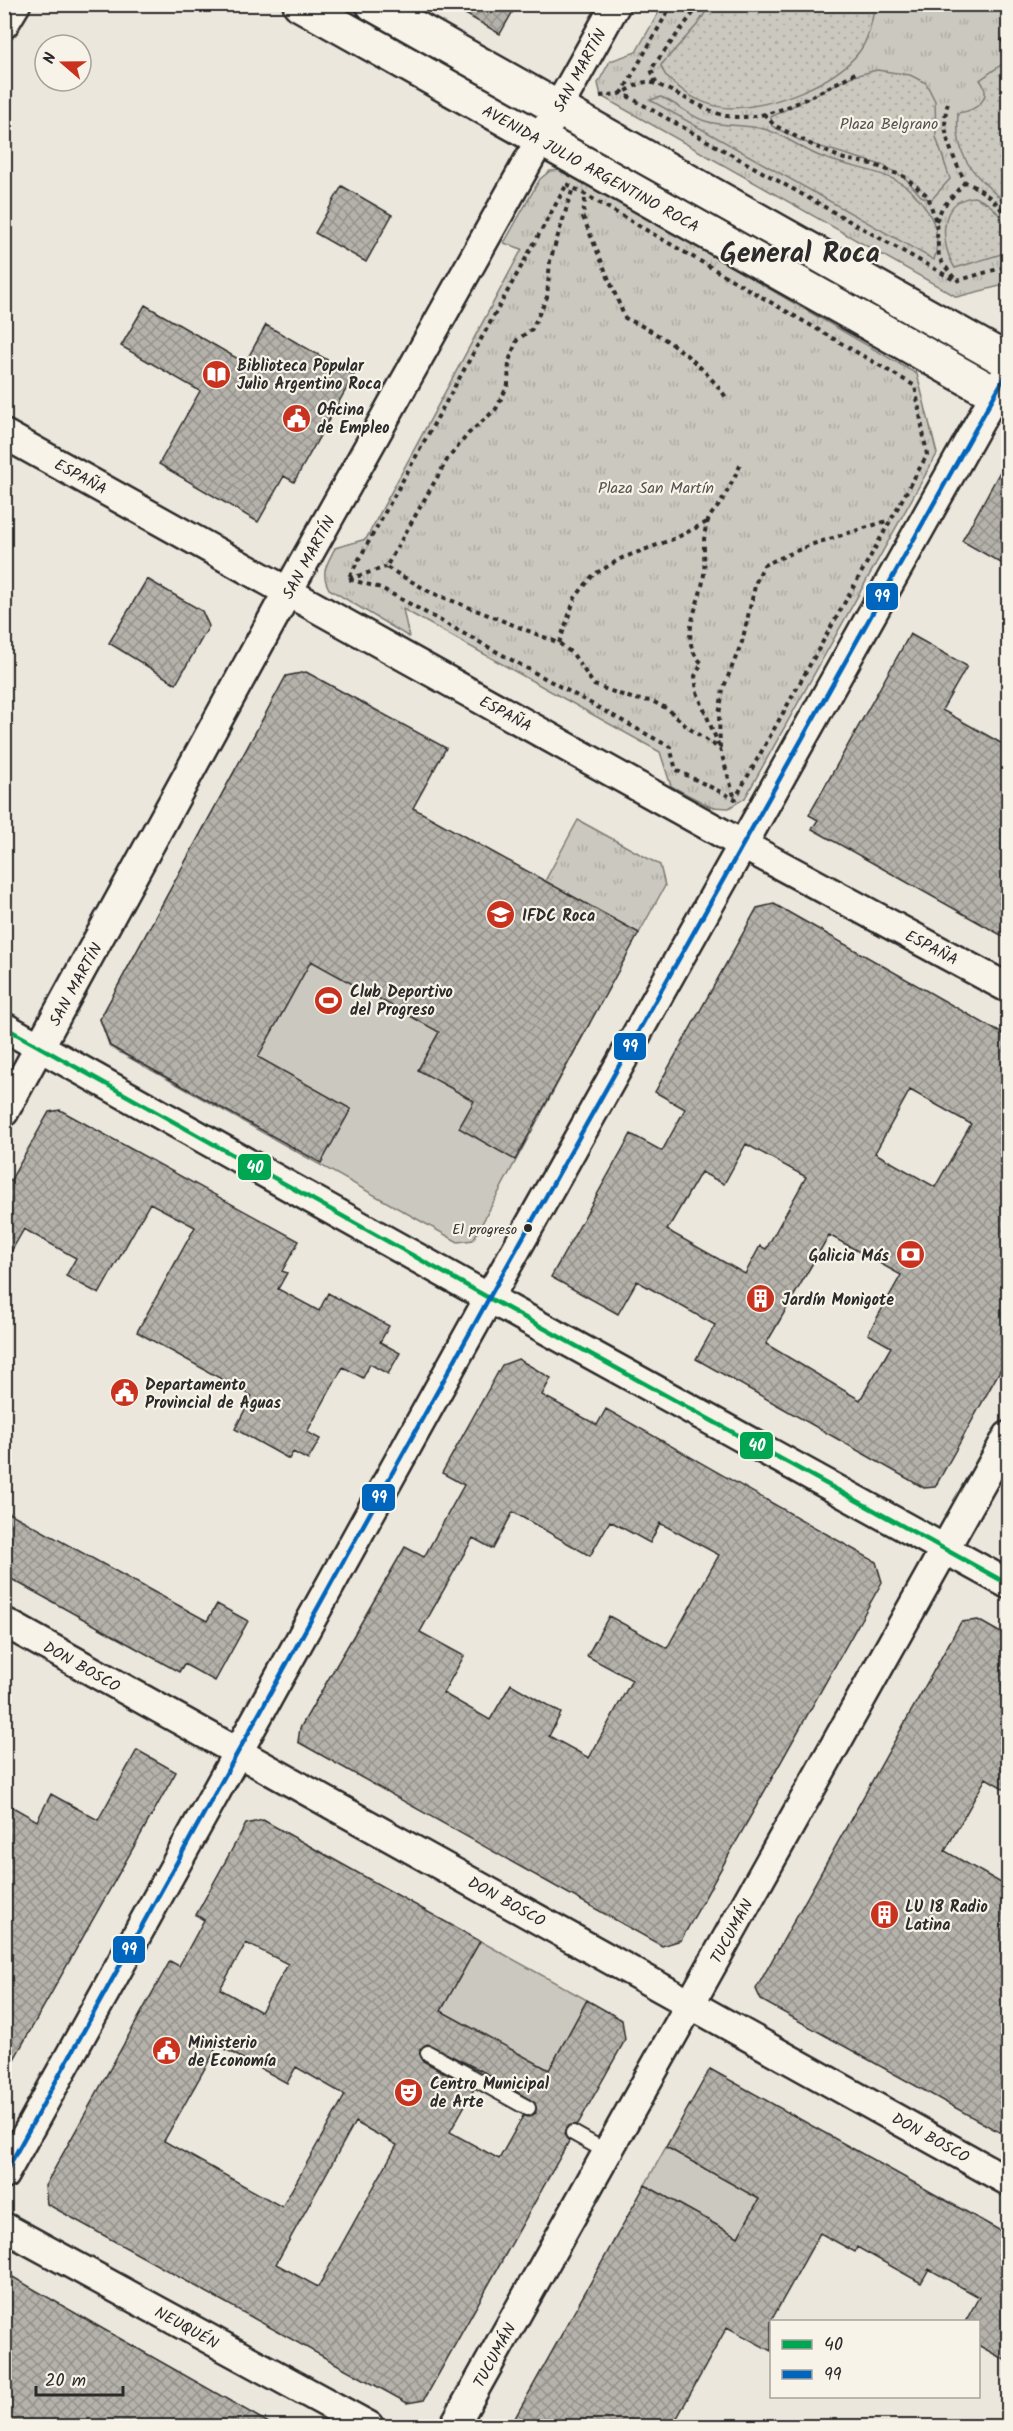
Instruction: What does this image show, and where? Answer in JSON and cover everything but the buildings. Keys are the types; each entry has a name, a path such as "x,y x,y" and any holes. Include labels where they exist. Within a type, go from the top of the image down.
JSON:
{"main road":[{"name":"AVENIDA JULIO ARGENTINO ROCA","path":"300,4 540,139 1004,389"},
{"path":"373,4 1008,362"}],"street":[{"path":"4,24 16,4"},
{"name":"SAN MARTÍN","path":"4,1112 288,591 616,4"},
{"path":"4,2175 489,1298 1004,389"},
{"name":"ESPAÑA","path":"4,434 745,846 1008,988"},
{"path":"4,1027 1008,1584"},
{"name":"TUCUMÁN","path":"454,2427 1008,1436"},
{"name":"DON BOSCO","path":"4,1622 237,1754 691,2002 1008,2181"},
{"name":"NEUQUÉN","path":"4,2227 369,2427"}],"lane":[{"path":"428,2053 528,2108"},
{"path":"573,2133 607,2152"}],"path":[{"path":"622,93 672,4"},
{"path":"656,83 651,69 700,4"},
{"path":"1001,42 1008,38"},
{"path":"558,107 622,93 647,82 656,83 688,102 727,116 764,114 797,102 860,71"},
{"path":"622,93 956,281 1008,266"},
{"path":"948,103 944,117 948,143 965,182 982,190 1003,210 1008,219"},
{"path":"764,114 774,125 814,146 844,159 872,164 905,177 928,196 936,222 939,258 956,281"},
{"path":"936,222 942,208 965,182"},
{"path":"348,579 567,184 573,187 915,386 927,455 735,799"},
{"path":"348,579 386,567 447,460 468,434 496,409 508,385 509,361 517,340 532,329 547,297 550,261 573,187"},
{"path":"585,195 583,217 625,318 654,331 693,358 728,400"},
{"path":"735,799 720,749 697,692 696,676 702,663 695,657 691,638 692,614 704,580 702,556 708,521 742,462"},
{"path":"720,749 719,715 723,689 742,642 756,582 764,565 810,545 890,520"},
{"path":"559,643 575,598 593,575 622,558 676,538 708,521"},
{"path":"386,567 430,592 559,643 573,654 594,685 634,699 652,701 668,709 687,727 720,749"},
{"path":"348,579 381,588 670,747 676,770 735,799"}],"green space":[{"path":"711,4 875,5 870,29 862,47 848,64 835,74 819,84 783,98 748,107 725,108 692,97 669,79 661,65 697,25"},
{"name":"Plaza Belgrano","path":"663,5 1008,5 1008,284 957,297 601,96 598,83 610,61 636,52"},
{"path":"1008,60 1008,206 977,175 964,156 958,130 958,113 971,110 981,102 985,92 980,80"},
{"path":"877,70 910,75 926,83 935,101 936,137 950,179 931,200 921,196 906,179 885,166 801,141 772,126 771,117 850,77"},
{"path":"661,97 705,121 764,129 779,134 822,157 894,179 918,198 934,224 937,247 934,260 650,100"},
{"path":"620,162 934,336 929,340 620,169"},
{"name":"Plaza San Martín","path":"563,170 917,374 937,454 745,798 729,808 711,807 671,786 660,752 403,609 409,637 329,589 326,583 326,568 335,548 366,539 522,249 504,243 540,179 550,171"},
{"path":"974,197 990,206 1001,218 1005,234 1005,253 955,268 946,248 945,225 953,206 962,200"},
{"name":"Club Deportivo del Progreso","path":"236,768 590,1023 473,1240 458,1242 110,1047 100,1019"},
{"path":"578,820 660,865 665,886 639,933 545,881"},
{"path":"480,1941 587,2000 549,2070 441,2011"},
{"path":"666,2147 759,2199 738,2237 645,2185"}],"transit line":[{"name":"99","path":"4,2175 489,1298 1008,371"},
{"name":"40","path":"4,1027 1008,1584"}],"place":[{"name":"Biblioteca Popular Julio Argentino Roca","path":"216,374"},
{"name":"Oficina de Empleo","path":"296,418"},
{"name":"IFDC Roca","path":"501,915"},
{"name":"Club Deportivo del Progreso","path":"329,1000"},
{"name":"El progreso","path":"528,1228"},
{"name":"Galicia Más","path":"910,1255"},
{"name":"Jardín Monigote","path":"761,1299"},
{"name":"Departamento Provincial de Aguas","path":"124,1393"},
{"name":"LU 18 Radio Latina","path":"884,1915"},
{"name":"Ministerio de Economía","path":"167,2051"},
{"name":"Centro Municipal de Arte","path":"409,2092"}],"district":[{"name":"General Roca","path":"800,252"}]}
